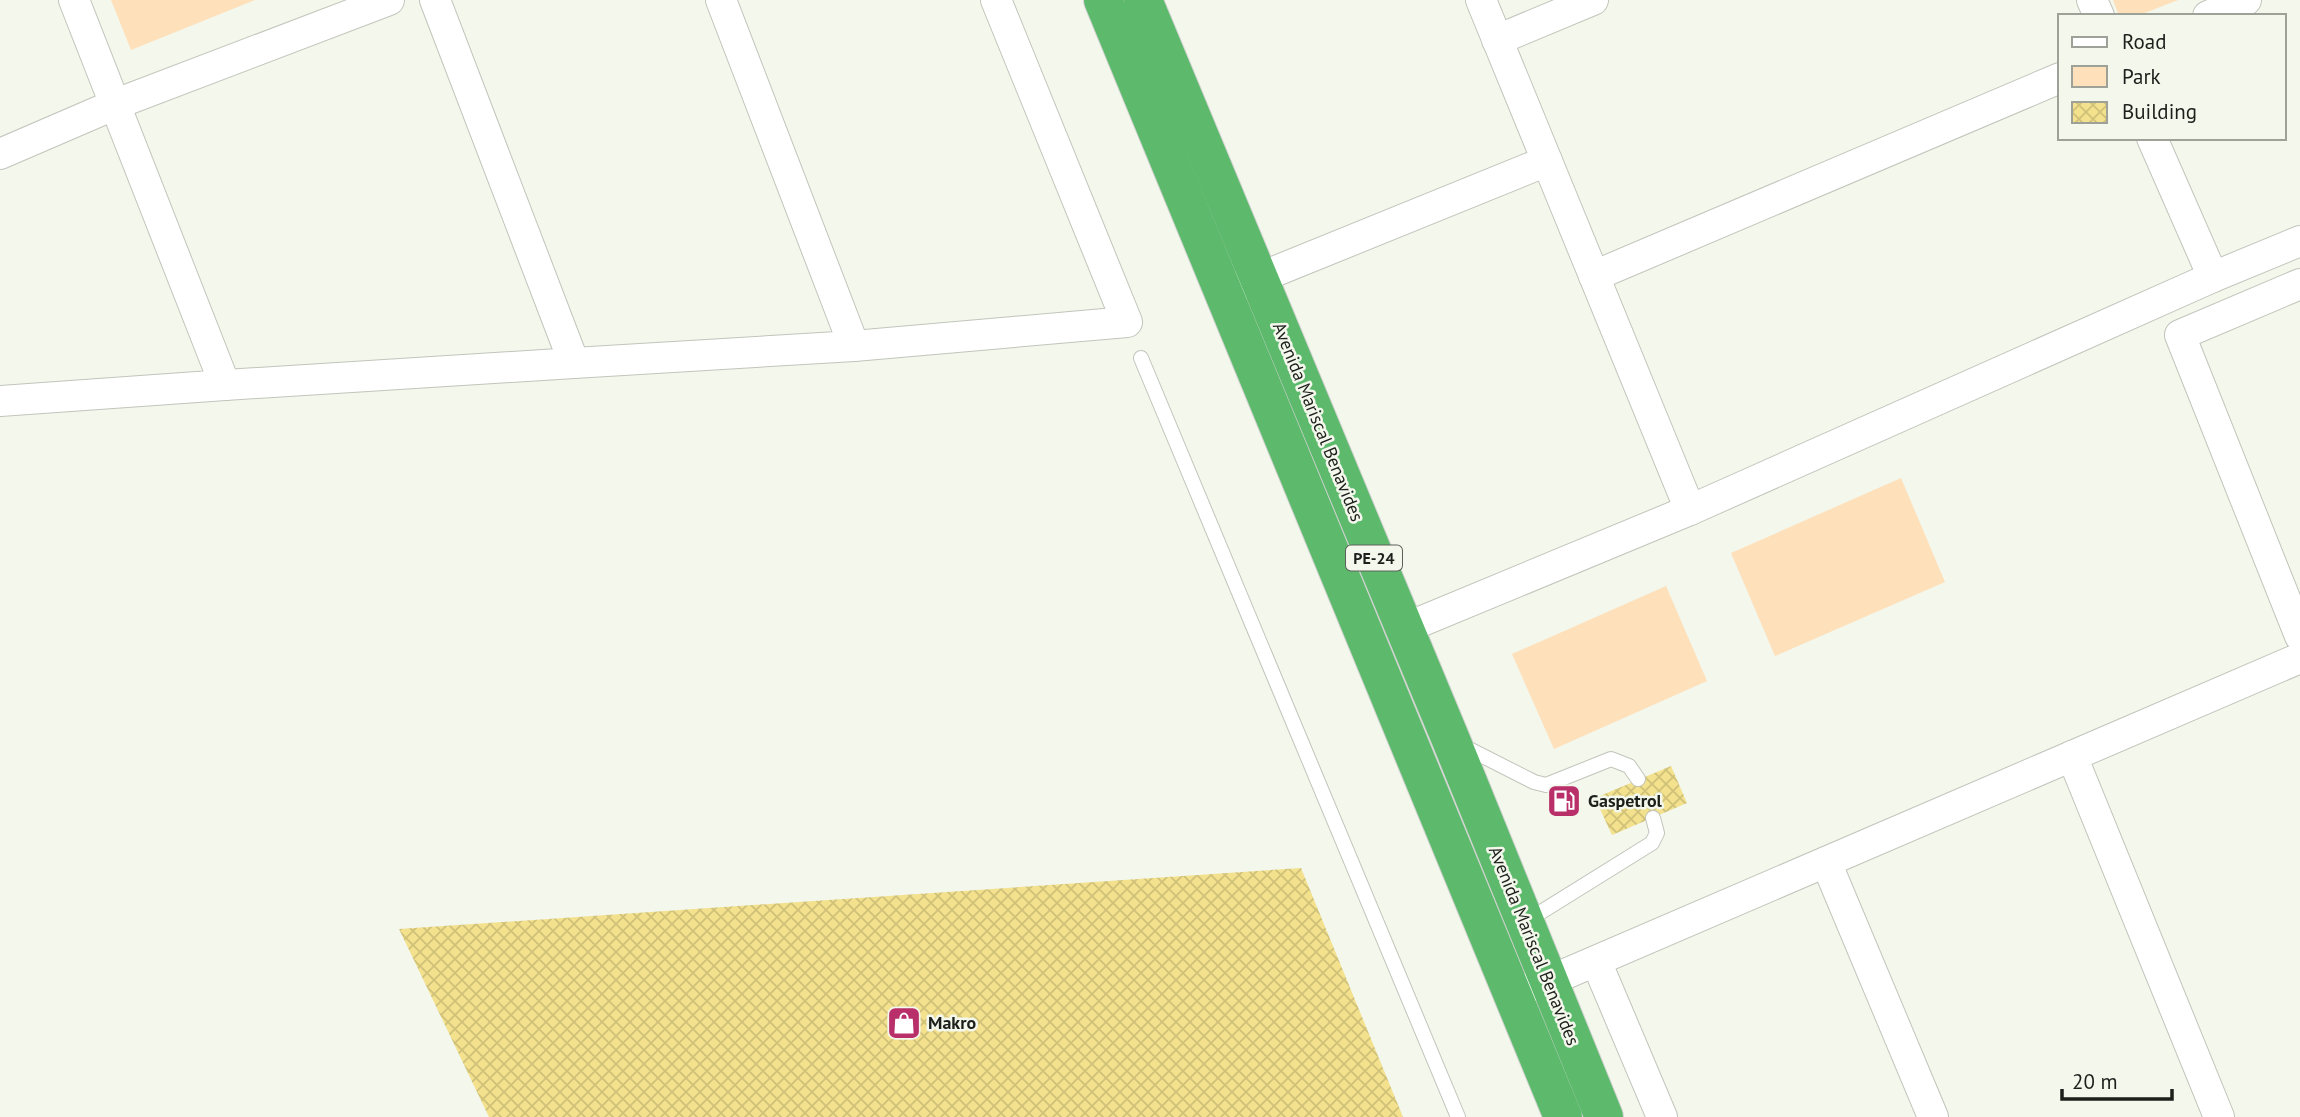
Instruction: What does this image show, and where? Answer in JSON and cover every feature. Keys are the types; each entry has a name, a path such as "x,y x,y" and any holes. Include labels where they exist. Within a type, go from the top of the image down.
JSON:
{"highway":[{"name":"Avenida Mariscal Benavides","path":"1102,0 1563,1117"},
{"name":"Avenida Mariscal Benavides","path":"1143,0 1451,740 1604,1117"}],"street":[{"path":"74,0 225,385"},
{"path":"0,154 116,104 389,0"},
{"path":"435,0 574,363"},
{"path":"721,0 854,346"},
{"path":"0,401 854,346 1127,323 996,0"},
{"path":"1481,0 1690,510"},
{"path":"1497,40 1593,0"},
{"path":"2213,14 2246,0"},
{"path":"1594,276 2058,79"},
{"path":"2153,140 2213,277"},
{"path":"1222,293 1547,161"},
{"path":"1403,629 1690,510 2213,277 2300,241"},
{"path":"2300,284 2180,335 2291,592 2300,636"},
{"path":"1513,993 1596,961 2300,658"},
{"path":"2072,757 2219,1117"},
{"path":"1826,862 1933,1117"},
{"path":"1596,961 1662,1117"}],"lane":[{"path":"1141,358 1458,1117"},
{"path":"1451,740 1534,782 1546,785 1611,759 1629,766 1639,779"},
{"path":"1524,923 1652,843 1657,832 1653,818"}],"green space":[{"path":"111,0 255,0 131,50"},
{"path":"2113,0 2178,0 2142,14 2118,14"},
{"path":"1901,478 1945,582 1775,656 1731,553"},
{"path":"1666,586 1707,681 1554,749 1512,654"}],"building":[{"path":"1671,766 1687,803 1612,835 1595,798"},
{"name":"Makro","path":"1301,868 1403,1117 489,1117 399,929"}],"place":[{"name":"Gaspetrol","path":"1564,801"},
{"name":"Makro","path":"904,1023"}]}
